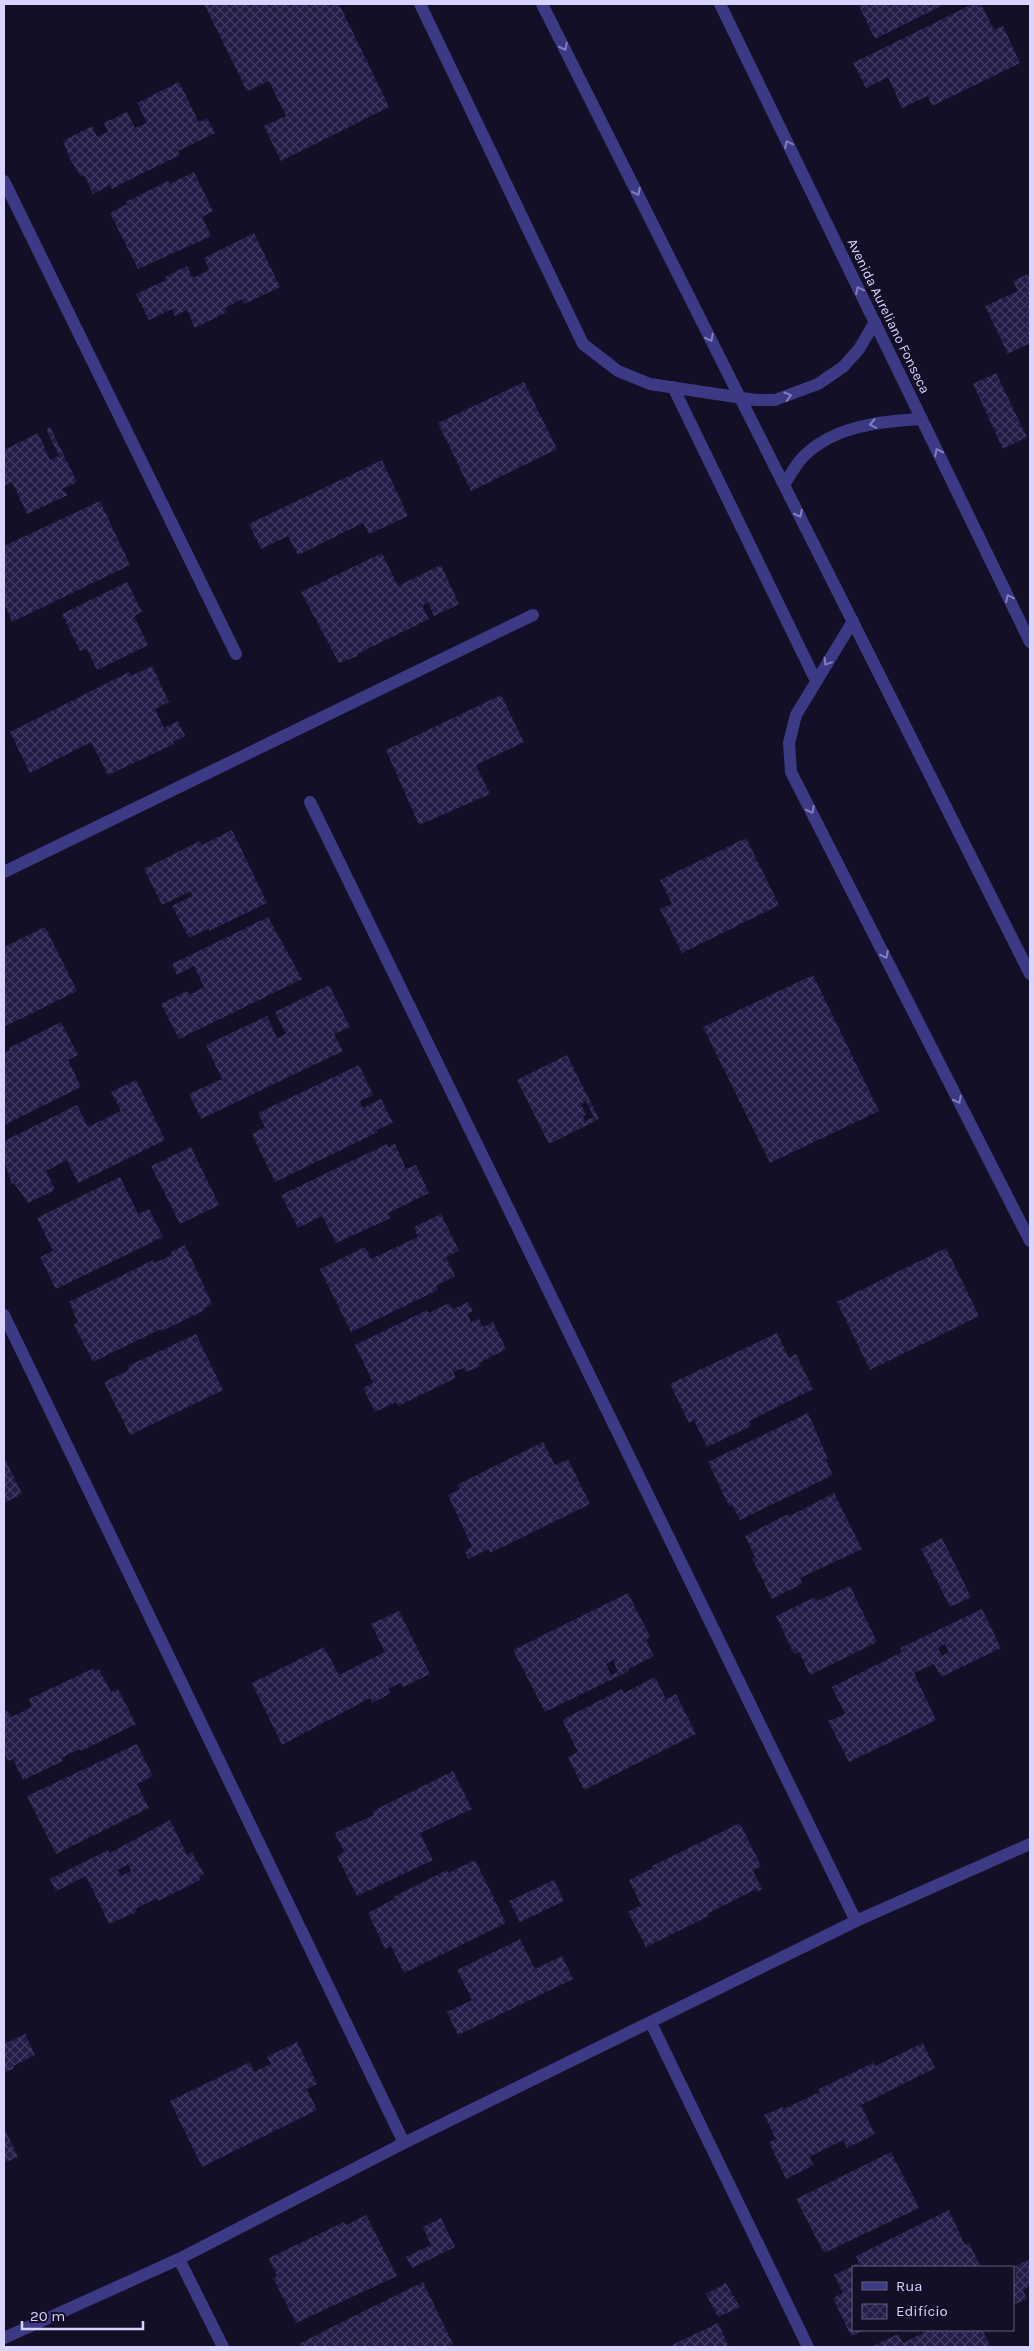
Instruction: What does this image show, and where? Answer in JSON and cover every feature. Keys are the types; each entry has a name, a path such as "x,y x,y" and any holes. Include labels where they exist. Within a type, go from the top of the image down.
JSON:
{"street":[{"path":"420,4 583,344 618,372 650,384 756,400 775,400 818,384 843,367 859,349 875,322"},
{"path":"542,4 1030,974"},
{"name":"Avenida Aureliano Fonseca","path":"720,4 1030,642"},
{"path":"4,181 236,654"},
{"path":"673,387 816,681"},
{"path":"784,484 804,456 828,439 861,426 922,419"},
{"path":"4,872 533,615"},
{"path":"852,620 796,715 789,743 791,772 1030,1241"},
{"path":"310,802 856,1921"},
{"path":"4,1315 404,2143"},
{"path":"4,2338 180,2259 404,2143 856,1921 1030,1844"},
{"path":"651,2023 808,2347"},
{"path":"180,2259 223,2347"}],"building":[{"path":"204,4 339,4 389,107 281,161 264,126 286,116 269,81 247,91"},
{"path":"858,4 945,4 875,39"},
{"path":"973,4 981,4 994,30 1003,26 1020,63 932,106 928,96 902,108 888,77 866,88 853,63"},
{"path":"179,82 199,122 207,118 215,133 178,151 180,155 112,189 110,185 93,194 84,175 81,177 70,159 63,141 92,126 97,137 108,132 104,123 127,112 135,128 147,123 137,103"},
{"path":"194,172 213,211 202,217 211,236 138,269 110,213 127,204 126,202 168,181 170,184"},
{"path":"254,233 280,287 244,304 242,299 225,308 227,312 195,328 187,310 175,316 172,309 149,320 136,294 166,280 165,277 187,266 193,278 209,270 204,258"},
{"path":"1030,273 1030,343 1008,354 985,306 1018,291 1013,281"},
{"path":"996,373 1027,437 1003,449 973,384"},
{"path":"524,382 557,449 471,491 438,423"},
{"path":"50,427 77,482 62,489 68,495 27,514 12,482 4,486 4,450 38,433 50,460 59,456 46,429"},
{"path":"382,460 408,516 369,534 363,523 298,555 288,536 261,549 249,524"},
{"path":"100,501 130,565 12,622 4,603 4,546"},
{"path":"382,553 398,586 441,565 459,604 434,616 428,602 422,606 429,619 357,654 358,656 339,663 301,592"},
{"path":"127,582 142,612 134,616 148,645 97,670 87,649 80,651 62,614"},
{"path":"152,666 169,702 155,709 164,728 178,721 185,736 173,742 174,744 108,775 91,742 30,773 10,732 129,672 131,676"},
{"path":"501,695 524,742 476,765 490,794 419,825 386,750"},
{"path":"232,830 267,903 209,931 209,928 189,938 172,906 192,896 191,891 162,905 144,869 200,841 202,845"},
{"path":"746,838 779,905 682,953 660,909 672,904 660,880"},
{"path":"268,917 302,979 179,1039 161,1004 187,991 189,995 204,987 194,966 177,975 172,964"},
{"path":"45,927 77,991 4,1027 4,947"},
{"path":"813,975 879,1111 770,1163 703,1027"},
{"path":"329,985 350,1027 334,1034 343,1051 201,1119 189,1094 222,1079 206,1045 267,1016 277,1038 286,1034 275,1012"},
{"path":"61,1022 78,1055 68,1060 81,1087 4,1125 4,1053 10,1050 9,1048"},
{"path":"567,1055 599,1119 549,1144 517,1080","holes":["586,1101 594,1117 585,1121 583,1116 586,1115 581,1104"]},
{"path":"359,1065 373,1095 360,1101 363,1108 381,1099 393,1123 275,1182 252,1134 265,1127 258,1113"},
{"path":"136,1080 165,1140 78,1183 67,1160 46,1171 55,1190 28,1203 14,1183 12,1184 4,1161 4,1141 77,1105 88,1127 121,1111 111,1092"},
{"path":"387,1144 388,1147 395,1144 406,1169 416,1165 429,1193 388,1213 391,1218 336,1243 322,1216 298,1228 281,1195"},
{"path":"191,1147 219,1205 180,1224 151,1166"},
{"path":"120,1177 138,1214 149,1209 163,1237 56,1289 40,1257 53,1251 37,1218"},
{"path":"441,1214 459,1251 446,1257 455,1276 436,1286 438,1290 351,1332 320,1269 365,1247 371,1259 418,1237 414,1227"},
{"path":"185,1245 212,1304 204,1308 205,1310 162,1331 161,1329 93,1362 74,1325 78,1322 69,1302 153,1260 154,1263 172,1255 171,1252"},
{"path":"946,1248 979,1316 870,1370 837,1302"},
{"path":"468,1302 473,1311 467,1314 471,1322 479,1319 483,1327 493,1322 506,1349 479,1363 481,1366 466,1372 464,1368 453,1372 456,1378 398,1406 396,1402 375,1412 363,1388 373,1383 355,1345 427,1310 429,1313 449,1303 453,1309"},
{"path":"777,1333 789,1358 796,1354 813,1389 749,1421 751,1426 707,1447 694,1420 689,1423 670,1384"},
{"path":"196,1334 223,1390 130,1435 104,1382 129,1370 128,1366"},
{"path":"808,1413 833,1475 740,1520 732,1505 729,1506 708,1462"},
{"path":"543,1442 555,1465 568,1459 590,1504 490,1553 489,1549 468,1559 465,1551 472,1547 448,1495 460,1489 457,1485"},
{"path":"4,1457 22,1494 4,1503"},
{"path":"834,1493 862,1549 800,1578 802,1584 772,1599 752,1558 755,1557 745,1536"},
{"path":"942,1538 971,1597 950,1607 921,1549"},
{"path":"850,1586 877,1642 810,1675 799,1652 794,1654 776,1616 815,1597 817,1601"},
{"path":"628,1593 650,1637 646,1640 654,1656 628,1669 629,1671 545,1712 513,1650","holes":["613,1660 618,1672 611,1675 606,1664"]},
{"path":"982,1609 1001,1648 941,1677 934,1664 914,1673 936,1720 849,1762 828,1721 845,1714 832,1687 902,1652 900,1648","holes":["945,1644 949,1652 942,1656 938,1648"]},
{"path":"399,1611 430,1674 403,1687 400,1683 388,1689 391,1693 373,1703 370,1698 282,1745 252,1683 324,1647 339,1675 385,1652 371,1624"},
{"path":"94,1668 95,1671 99,1669 111,1692 118,1689 136,1724 81,1751 80,1749 61,1758 63,1761 23,1780 13,1759 8,1761 4,1752 4,1711 7,1710 11,1717 32,1707 29,1699"},
{"path":"655,1677 666,1699 676,1694 696,1734 584,1790 568,1757 578,1752 562,1720 622,1689 624,1693"},
{"path":"137,1744 153,1776 137,1784 149,1808 56,1854 27,1796"},
{"path":"453,1771 472,1809 420,1833 433,1860 357,1896 337,1856 344,1852 335,1833 374,1815 373,1811"},
{"path":"170,1820 187,1855 192,1852 204,1874 199,1877 200,1880 158,1901 157,1898 135,1909 136,1912 109,1924 86,1876 56,1891 50,1879 108,1850 110,1853","holes":["128,1864 131,1871 121,1876 118,1870"]},
{"path":"740,1823 761,1866 753,1871 762,1889 757,1892 756,1889 707,1914 709,1916 646,1947 628,1912 641,1905 629,1880 653,1868 652,1866"},
{"path":"475,1860 506,1923 404,1973 391,1946 385,1949 368,1913 394,1899 393,1897 447,1870 448,1873"},
{"path":"554,1880 564,1901 520,1922 509,1901"},
{"path":"520,1939 535,1969 562,1956 573,1979 458,2035 447,2012 472,2000 457,1970"},
{"path":"25,2034 35,2055 13,2066 14,2068 4,2073 4,2044"},
{"path":"297,2042 317,2084 307,2089 317,2110 202,2167 170,2101 250,2062 254,2072 271,2064 267,2057"},
{"path":"923,2043 935,2068 861,2105 875,2134 847,2148 843,2140 809,2157 814,2165 786,2179 769,2142 776,2139 764,2115 783,2107 784,2109 820,2092 819,2089 873,2063 875,2066"},
{"path":"4,2128 18,2157 4,2163"},
{"path":"891,2152 919,2208 824,2253 796,2199"},
{"path":"949,2210 965,2245 969,2243 980,2266 853,2266 859,2263 856,2256"},
{"path":"366,2215 397,2276 296,2323 273,2278 277,2276 269,2258 344,2222 346,2225"},
{"path":"441,2218 455,2247 412,2268 406,2257 431,2245 423,2227"},
{"path":"1030,2259 1030,2286 1023,2290 1027,2299 1014,2305 1014,2277 1016,2276 1014,2267"},
{"path":"852,2266 852,2331 863,2331 851,2336 833,2298 843,2293 834,2275"},
{"path":"423,2282 453,2344 446,2347 301,2347 299,2344 328,2329"},
{"path":"726,2283 740,2307 718,2317 706,2294"},
{"path":"718,2323 729,2347 668,2347"},
{"path":"983,2331 991,2347 873,2346 898,2334 903,2343 925,2332"}]}
